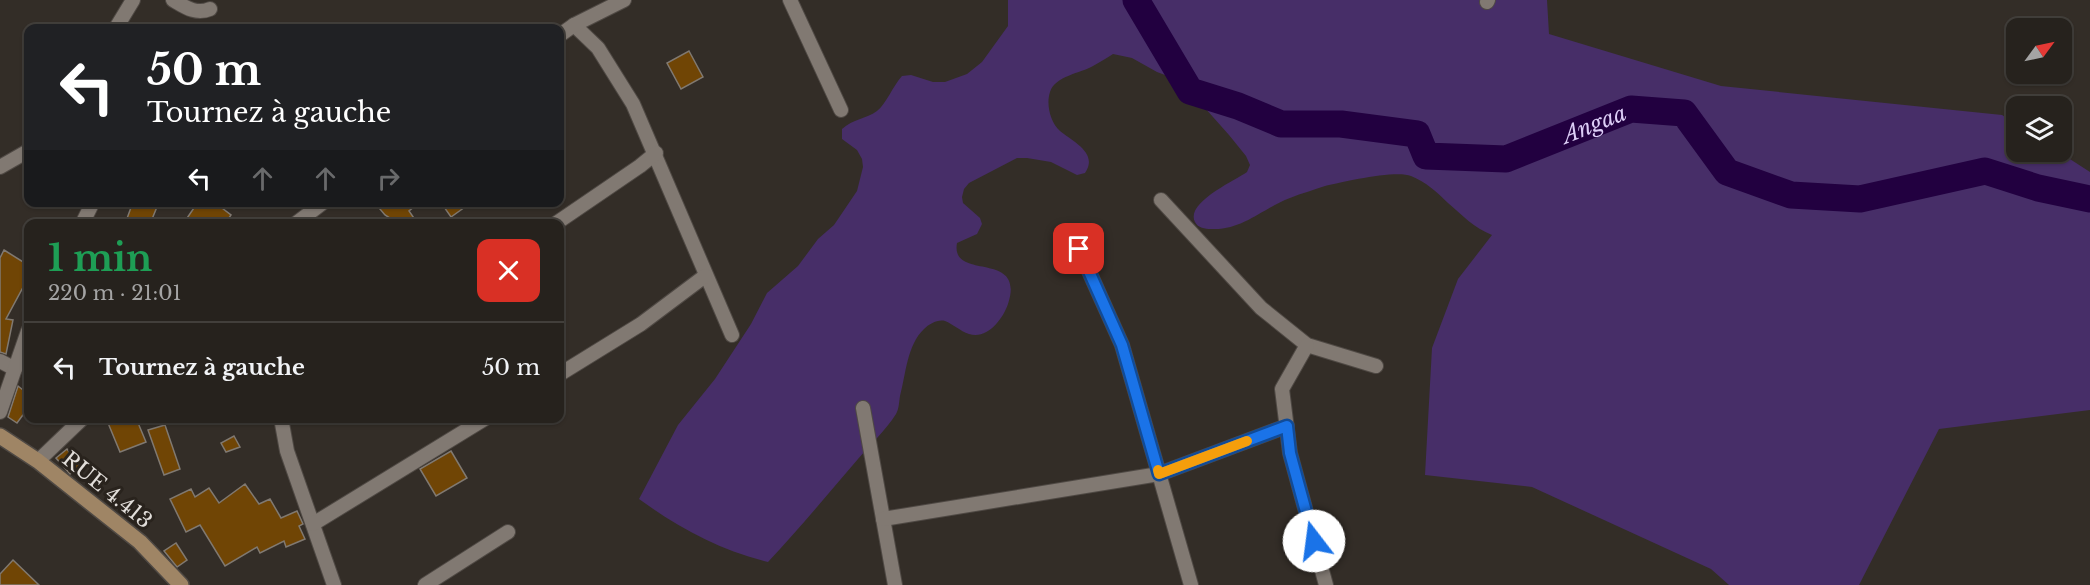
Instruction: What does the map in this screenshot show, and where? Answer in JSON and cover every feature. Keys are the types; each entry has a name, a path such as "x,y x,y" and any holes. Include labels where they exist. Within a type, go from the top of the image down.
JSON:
{"street":[{"path":"118,24 133,0"},
{"path":"172,0 195,11 203,12 210,9"},
{"path":"564,32 624,0"},
{"path":"790,0 842,110"},
{"path":"574,25 598,48 633,104 656,153 705,276 732,334"},
{"path":"562,219 656,153"},
{"path":"0,167 24,154"},
{"path":"1161,200 1261,308 1307,345 1376,366"},
{"path":"302,219 317,207"},
{"path":"1079,249 1122,345 1191,585"},
{"path":"564,372 641,324 705,276"},
{"path":"0,412 24,343"},
{"path":"1307,345 1282,389 1290,453 1326,585"},
{"path":"0,361 15,369"},
{"path":"864,408 895,585"},
{"path":"38,461 78,423"},
{"path":"281,423 287,451 334,585"},
{"path":"313,524 478,423"},
{"path":"883,519 1159,474 1287,426"},
{"name":"RUE 4.413","path":"0,436 38,461 140,542 181,585"},
{"path":"425,585 508,532"}],"shaded area":[{"path":"1008,0 1547,0 1549,34 1721,86 2002,115 2006,118 2006,162 2072,160 2090,172 2090,410 1939,429 1859,585 1729,585 1711,569 1532,487 1425,475 1432,348 1458,279 1492,235 1468,221 1426,184 1411,176 1393,174 1325,186 1280,202 1233,226 1222,229 1200,227 1195,222 1194,215 1197,207 1212,193 1247,172 1250,165 1246,156 1181,81 1157,72 1132,58 1113,54 1057,82 1050,92 1048,102 1054,123 1060,131 1082,148 1089,159 1085,173 1077,175 1051,162 1017,158 969,183 964,189 963,203 980,218 982,224 977,234 957,243 958,255 965,261 998,271 1007,277 1011,287 1008,304 998,322 988,331 976,335 966,333 942,321 934,322 924,329 911,351 896,414 883,432 768,562 700,537 639,499 678,425 715,379 751,324 767,293 798,266 818,239 834,225 857,191 863,167 862,159 857,150 842,139 842,129 877,111 902,76 911,75 933,82 945,82 967,74 982,62 1008,26"}],"building":[{"path":"689,51 703,77 681,89 667,63"},
{"path":"131,207 157,207 152,219 127,219"},
{"path":"195,207 221,207 231,215 228,219 186,219"},
{"path":"378,207 414,207 409,211 415,219 391,219"},
{"path":"444,207 465,207 451,217"},
{"path":"4,250 24,262 24,285 6,319 13,320 6,354 0,352 0,258"},
{"path":"18,386 24,391 24,413 17,423 8,417"},
{"path":"108,423 138,423 146,442 120,452"},
{"path":"165,425 180,469 164,475 148,430"},
{"path":"234,436 240,447 226,452 221,443"},
{"path":"67,449 80,466 70,474 56,458"},
{"path":"451,451 467,478 436,496 420,469"},
{"path":"245,484 259,504 270,499 281,518 297,511 303,524 299,526 305,539 286,547 284,541 260,553 257,547 225,566 200,525 186,532 170,499 191,489 195,497 209,488 219,503"},
{"path":"176,543 187,560 177,567 164,551"},
{"path":"13,560 39,585 0,585 0,574"}],"waterway":[{"name":"Angaa","path":"1136,0 1190,91 1238,106 1281,124 1341,124 1417,134 1426,156 1506,159 1631,109 1684,113 1727,172 1791,195 1860,199 1985,171 2038,188 2090,199"}],"slow traffic":[{"path":"1158,470 1159,474 1247,441"}],"route":[{"path":"1079,249 1122,345 1159,474 1287,426 1290,453 1314,541"}]}
